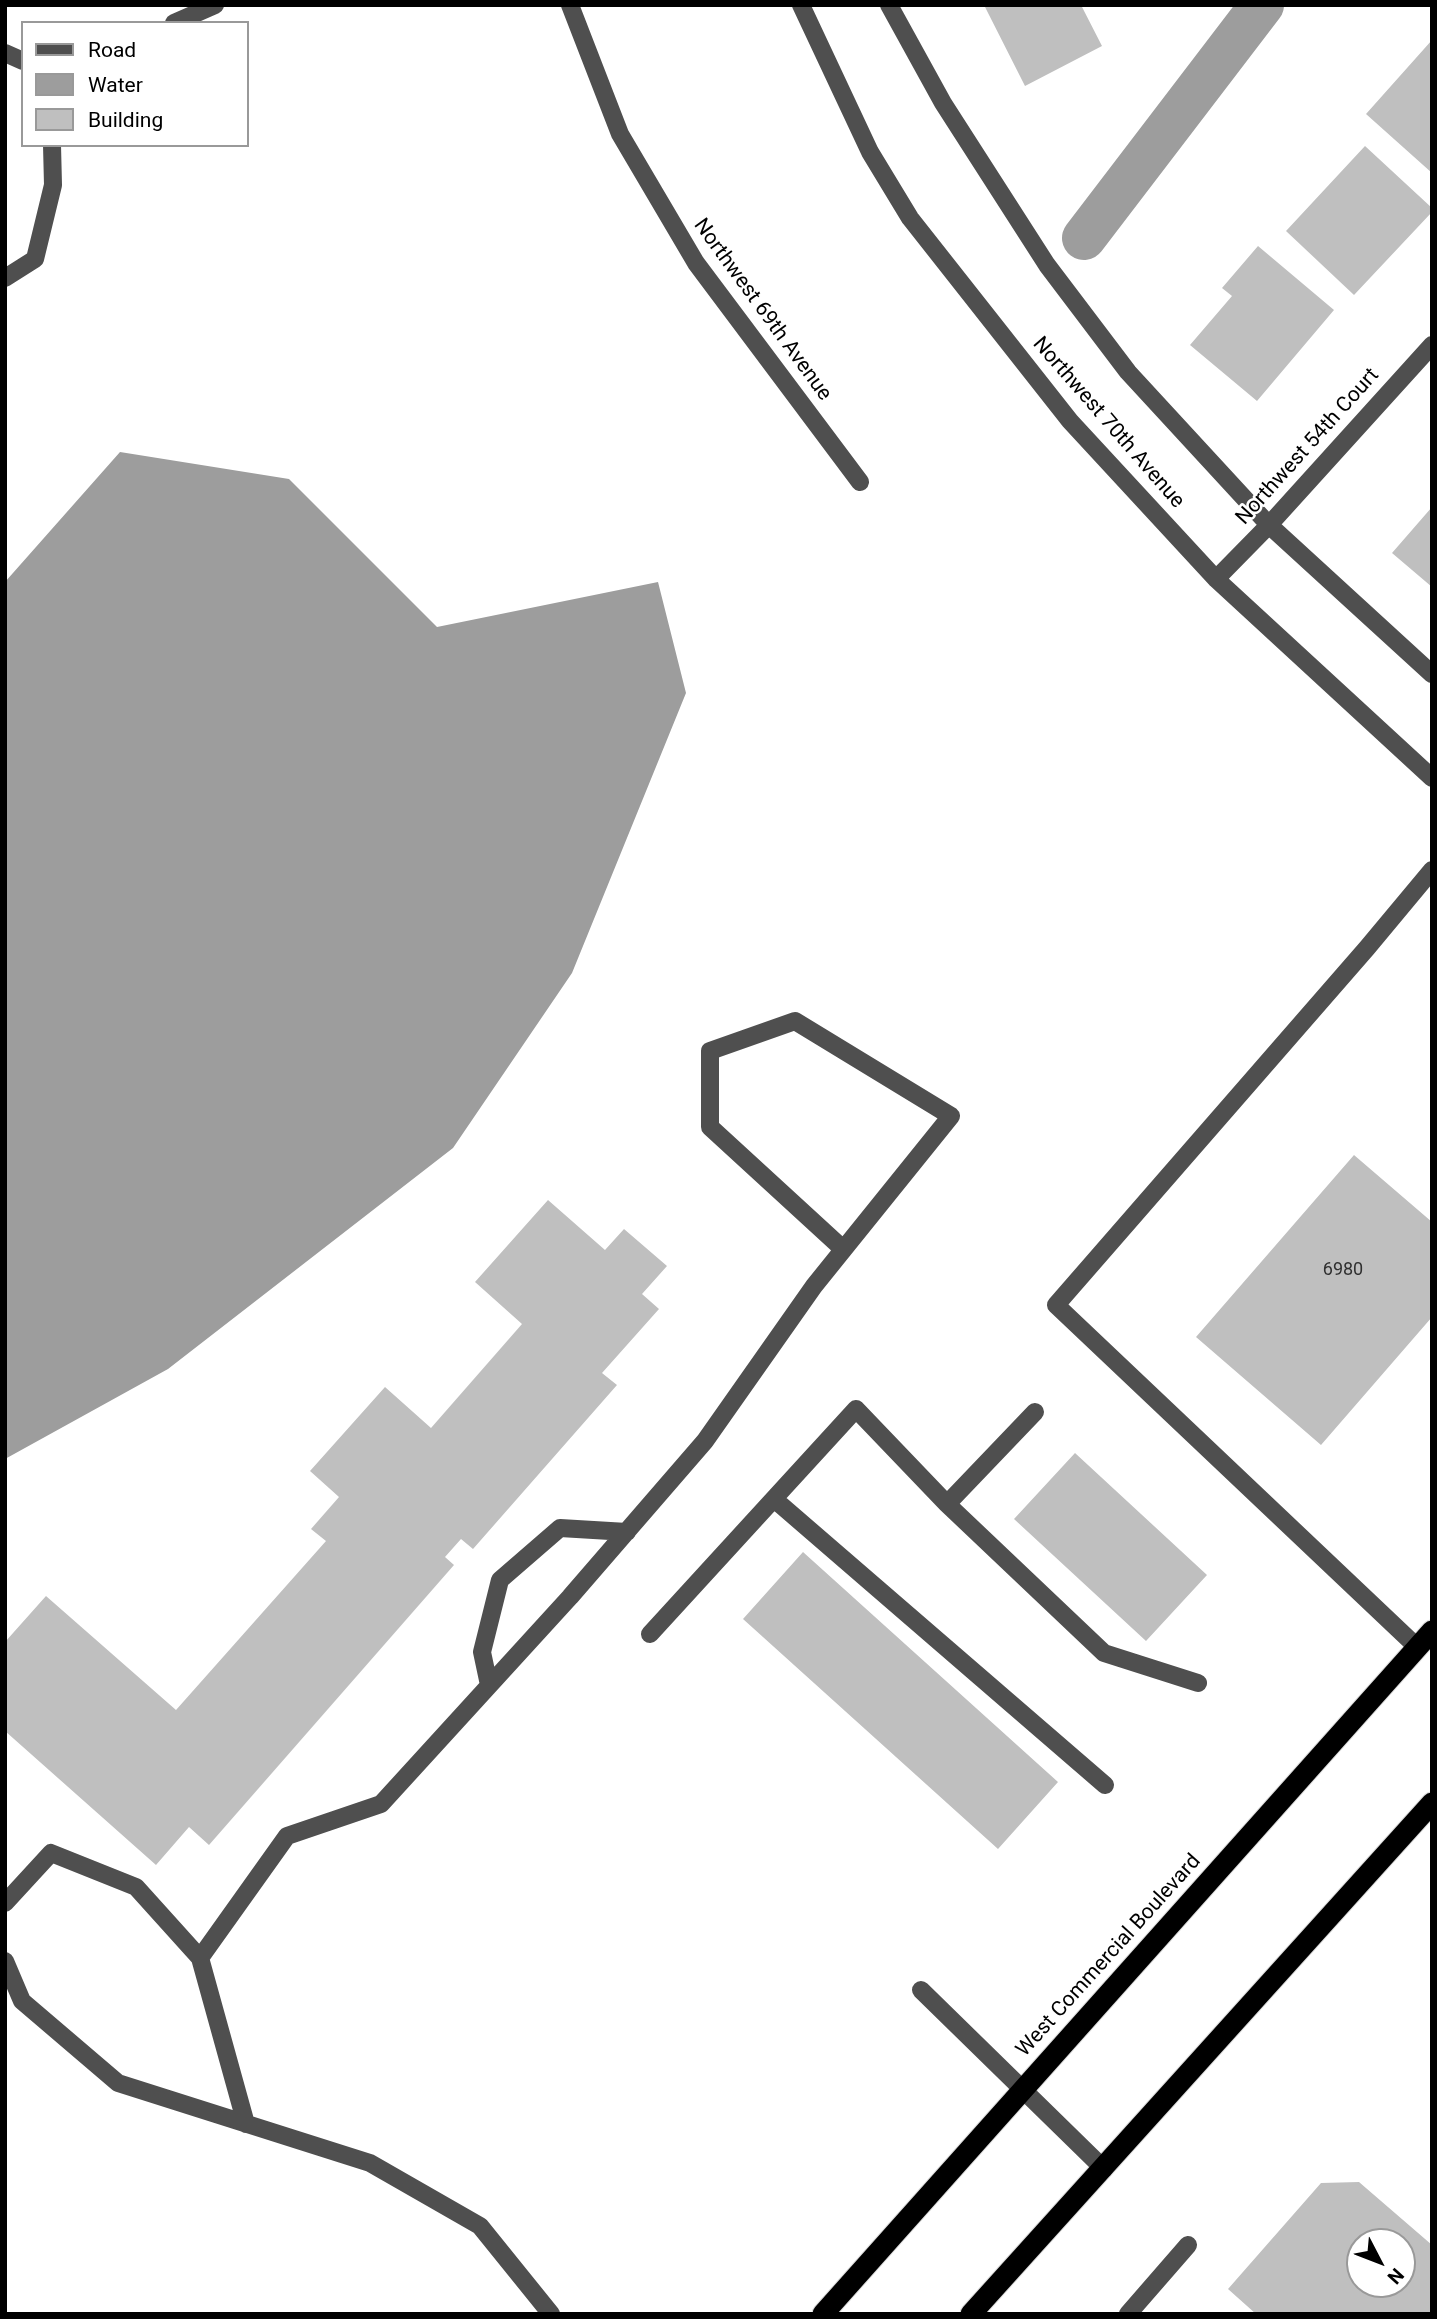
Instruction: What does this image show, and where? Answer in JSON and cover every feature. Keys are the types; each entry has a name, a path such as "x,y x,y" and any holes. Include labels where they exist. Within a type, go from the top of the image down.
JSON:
{"highway":[{"name":"West Commercial Boulevard","path":"822,2314 1432,1631"},
{"path":"971,2314 1432,1803"}],"street":[{"path":"179,21 215,5"},
{"name":"Northwest 69th Avenue","path":"570,5 620,134 696,263 860,482"},
{"name":"Northwest 70th Avenue","path":"801,5 870,152 910,218 1070,421 1216,579 1432,778"},
{"path":"889,5 943,103 1047,265 1128,373 1269,525 1432,674"},
{"path":"5,53 21,60"},
{"path":"5,278 35,259 52,185 52,147"},
{"name":"Northwest 54th Court","path":"1216,579 1269,525 1432,345"},
{"path":"1417,1647 1056,1305 1432,870"},
{"path":"200,1958 287,1836 381,1804 627,1532 705,1441 814,1286 844,1249 951,1116 795,1021 710,1051 710,1127 844,1249"},
{"path":"650,1634 856,1409 947,1504 1104,1653 1198,1683"},
{"path":"947,1504 1035,1412"},
{"path":"774,1499 1105,1785"},
{"path":"489,1685 482,1652 500,1580 560,1528 627,1532"},
{"path":"5,1903 51,1853 136,1886 200,1958 246,2124"},
{"path":"5,1961 22,2001 118,2083 370,2163 480,2226 551,2314"},
{"path":"921,1990 1104,2169"},
{"path":"1128,2314 1188,2245"}],"water":[{"path":"120,452 289,479 437,627 658,582 686,693 572,973 453,1148 168,1369 5,1459 5,582"}],"building":[{"path":"984,5 1081,5 1102,46 1025,86"},
{"path":"1432,40 1432,173 1366,114"},
{"path":"1365,146 1432,208 1432,212 1354,295 1286,231"},
{"path":"1258,246 1334,310 1257,401 1190,345 1232,296 1222,288"},
{"path":"1432,507 1432,587 1392,553"},
{"path":"1354,1155 1432,1222 1432,1317 1321,1445 1196,1337"},
{"path":"548,1200 605,1250 624,1229 667,1266 642,1294 659,1309 602,1373 617,1385 473,1549 461,1539 445,1557 454,1565 209,1845 189,1827 156,1865 5,1731 5,1642 46,1596 176,1710 326,1541 311,1529 339,1497 310,1471 385,1387 431,1428 522,1324 475,1282"},
{"path":"1075,1453 1207,1575 1146,1641 1014,1519"},
{"path":"803,1552 1058,1782 998,1849 743,1619"},
{"path":"1359,2182 1412,2228 1346,2228 1346,2298 1416,2298 1416,2231 1432,2245 1432,2314 1256,2314 1228,2289 1321,2183"}],"waterway":[{"path":"1084,238 1262,5"}]}
